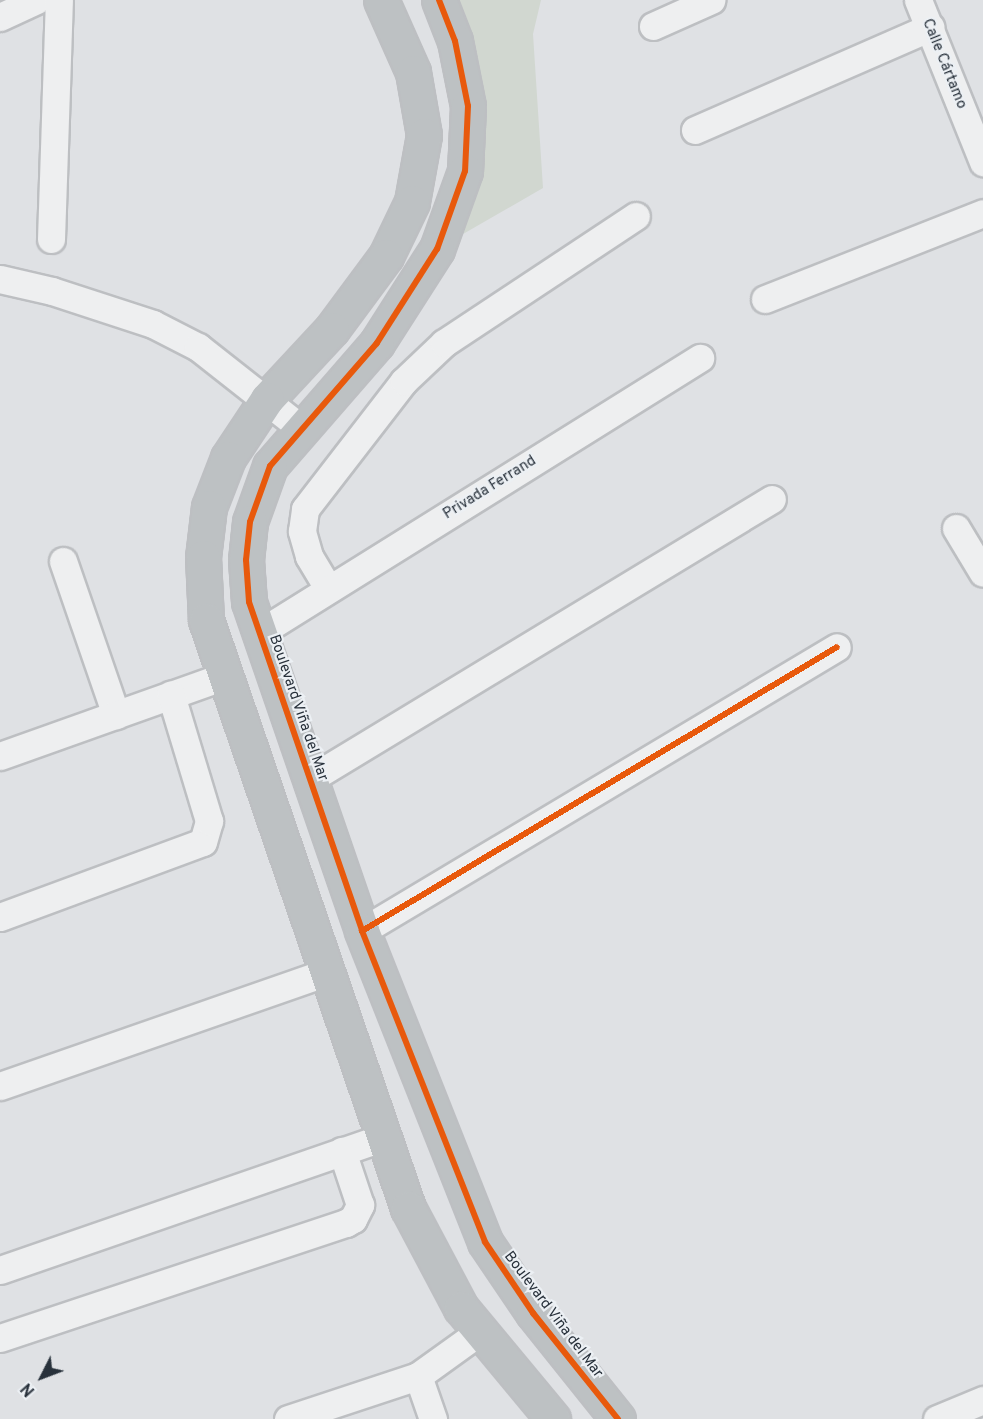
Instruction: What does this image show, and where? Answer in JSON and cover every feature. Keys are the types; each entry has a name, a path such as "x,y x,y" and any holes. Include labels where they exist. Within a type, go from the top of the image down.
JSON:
{"street":[{"path":"0,17 36,0"},
{"path":"51,239 59,0"},
{"path":"381,0 413,72 424,135 412,202 386,256 332,330 267,399 228,458 209,507 203,557 206,620 408,1208 461,1308 482,1330 553,1419"},
{"name":"Boulevard Viña del Mar","path":"439,0 454,41 468,106 465,171 437,249 377,343 270,466 250,522 246,560 249,602 270,626 310,779 362,930 485,1242 533,1313 618,1419"},
{"path":"653,26 711,0"},
{"name":"Calle Cártamo","path":"918,0 931,27 983,162"},
{"path":"695,130 931,27"},
{"path":"765,300 983,213"},
{"path":"328,588 309,556 302,531 305,509 404,381 444,343 636,216"},
{"path":"0,279 52,291 153,324 198,347 301,428"},
{"name":"Privada Ferrand","path":"270,626 700,358"},
{"path":"310,779 771,499"},
{"path":"956,528 983,573"},
{"path":"63,561 116,715"},
{"path":"362,930 837,647"},
{"path":"0,756 225,676"},
{"path":"0,917 203,842 209,821 171,695"},
{"path":"0,1086 327,972"},
{"path":"0,1270 384,1137"},
{"path":"0,1338 346,1223 353,1219 360,1205 342,1151"},
{"path":"288,1419 418,1376 482,1330"},
{"path":"418,1376 433,1419"},
{"path":"937,1419 983,1400"}],"shaded area":[{"path":"439,0 541,0 533,34 543,188 437,249 465,171"}],"cycle path":[{"path":"439,0 455,41 468,106 465,171 437,249 377,343 270,466 250,522 246,560 249,602 362,931 485,1242 533,1313 618,1419"},
{"path":"362,931 837,647"}]}
